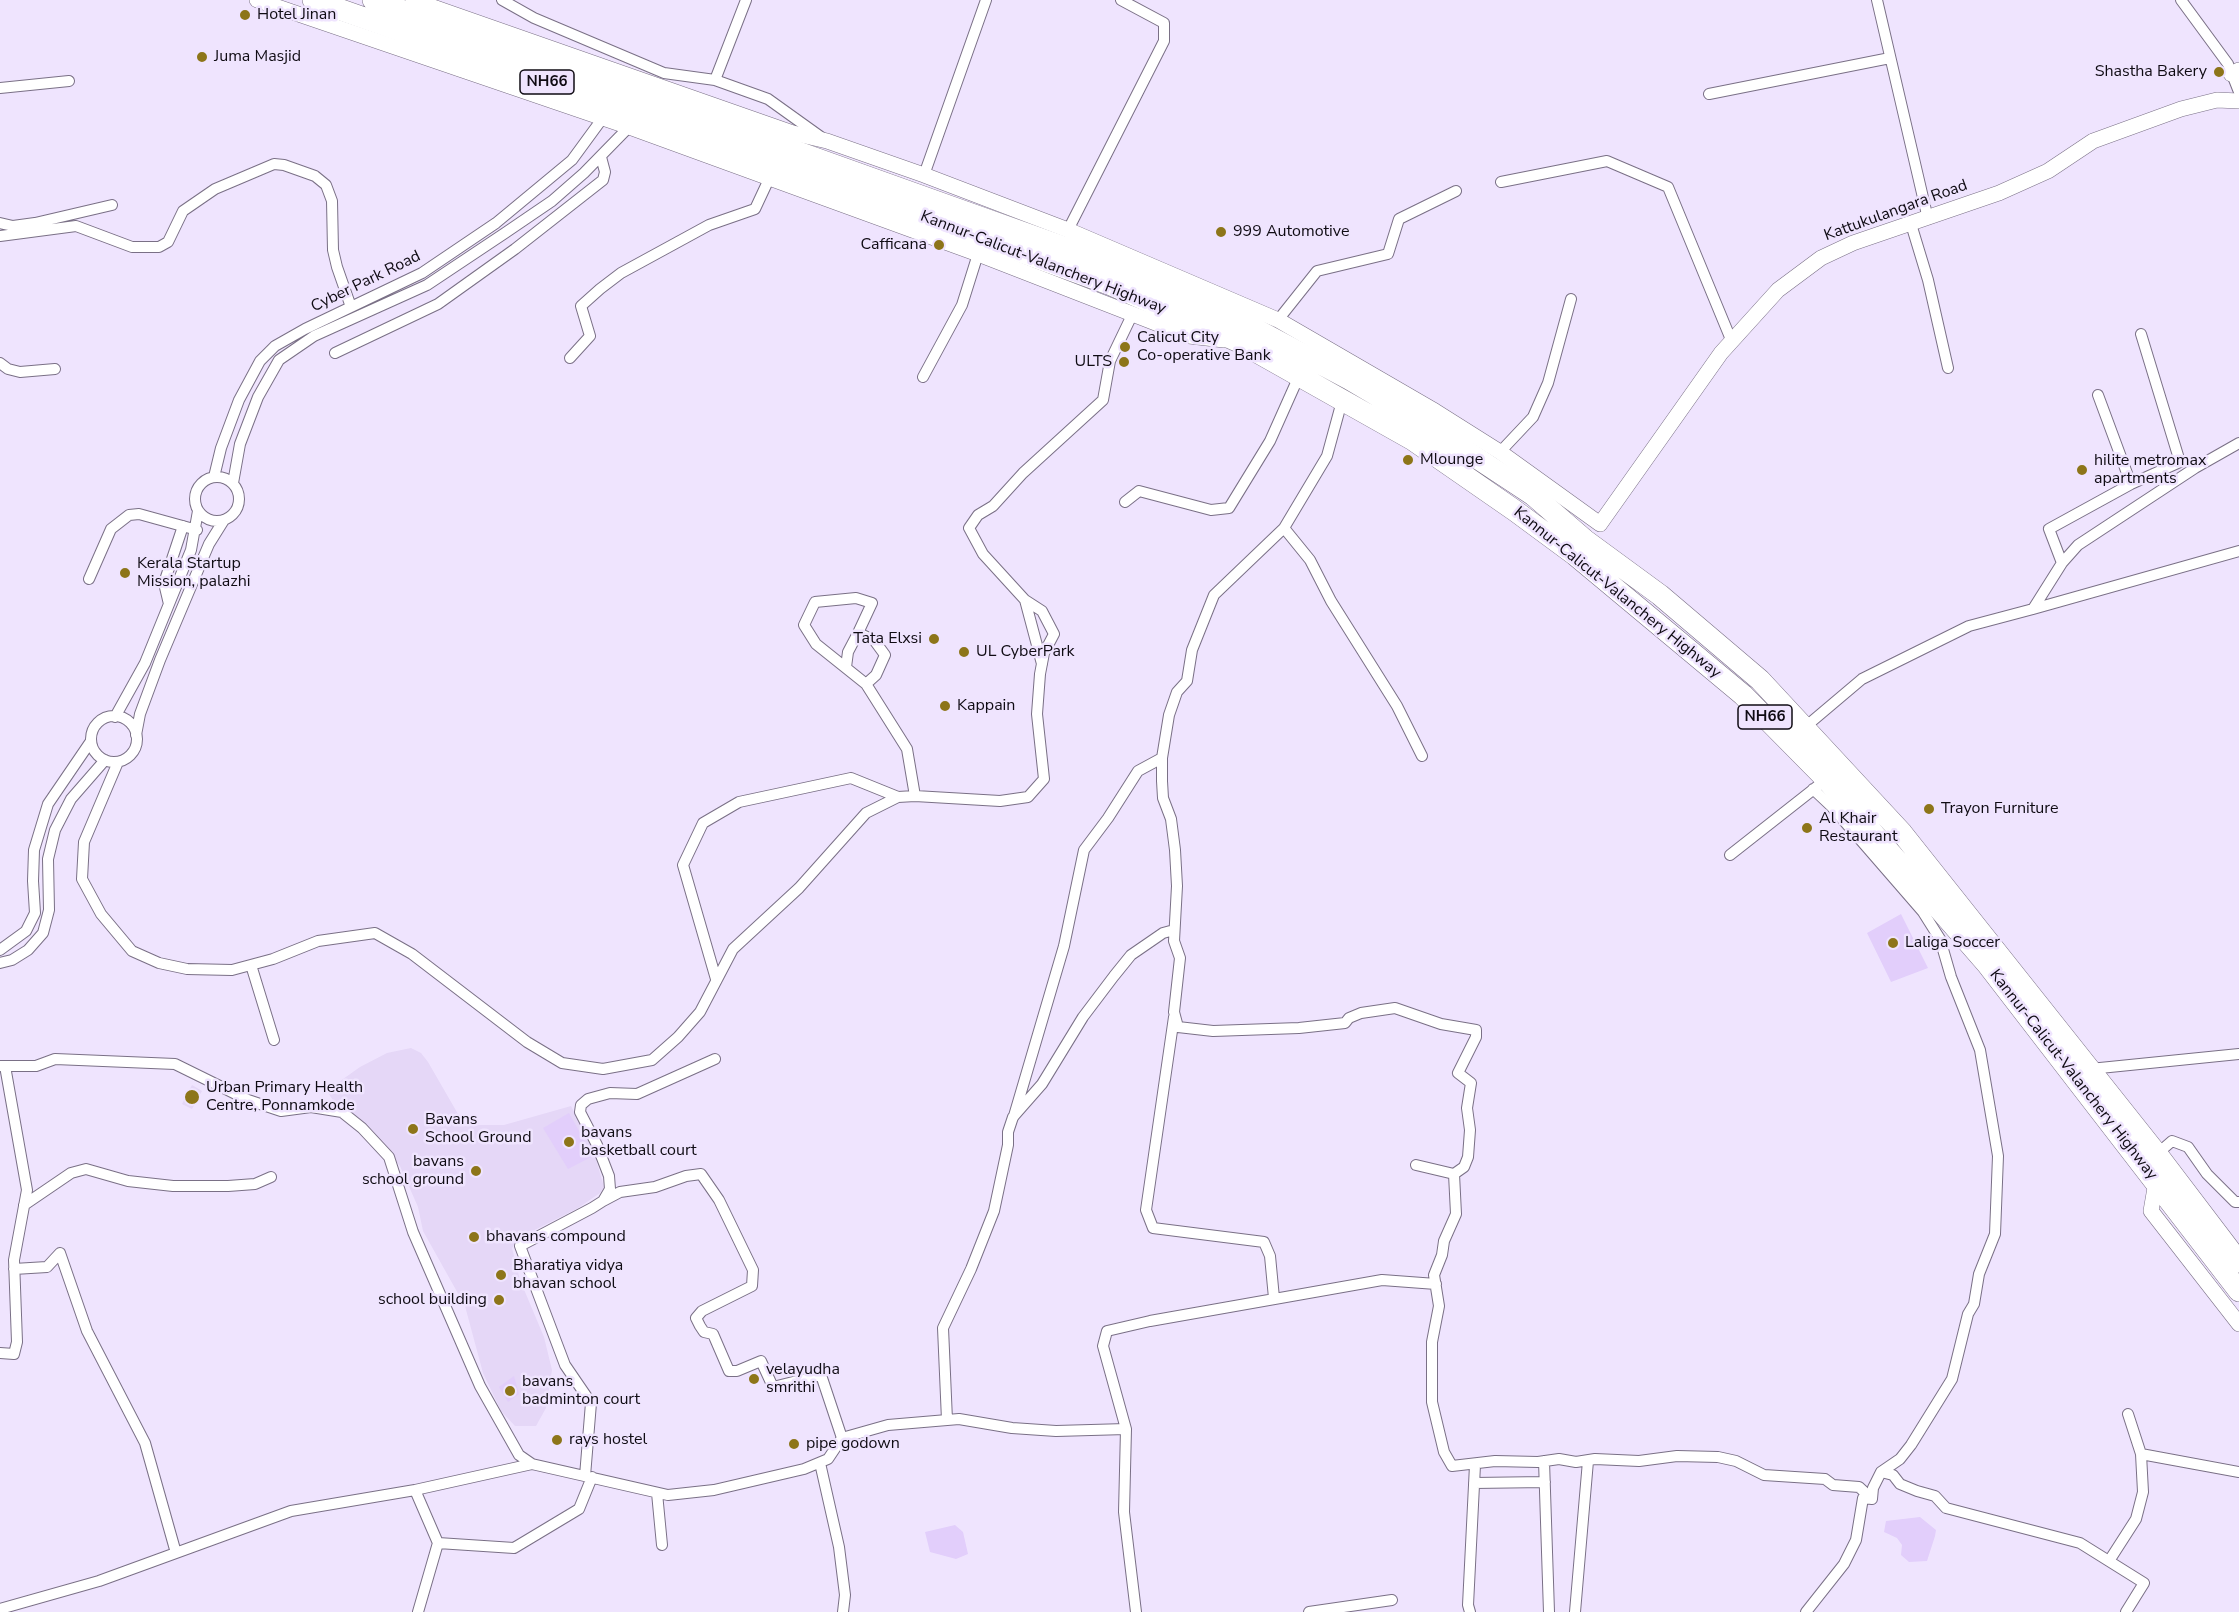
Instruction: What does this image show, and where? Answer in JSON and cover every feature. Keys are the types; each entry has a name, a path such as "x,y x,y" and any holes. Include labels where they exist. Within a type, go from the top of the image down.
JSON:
{"highway":[{"name":"Kannur-Calicut-Valanchery Highway","path":"313,0 781,164 1111,285 1239,342 1413,440 1575,555 1743,695 1820,784 1987,964 2239,1291"},
{"name":"NH66","path":"373,0 781,164"},
{"name":"Kannur-Calicut-Valanchery Highway","path":"781,164 1111,264 1248,325 1348,379 1427,425 1533,495 1585,540 1660,595 1760,680 1902,833 2157,1154 2239,1262"}],"street":[{"path":"257,0 629,128 781,164 978,254 1189,336 1239,342"},
{"path":"413,0 793,133 827,141 924,175 1068,230 1278,320 1435,411 1500,452 1533,417 1548,383 1570,299"},
{"path":"502,0 534,18 664,73 715,80 768,99 827,141"},
{"path":"715,80 746,0"},
{"path":"924,175 986,0"},
{"path":"1068,230 1164,41 1164,22 1121,0"},
{"path":"1877,0 1928,219"},
{"path":"2181,0 2235,72 2239,92"},
{"path":"1709,94 1890,58"},
{"path":"0,88 69,81"},
{"name":"Kattukulangara Road","path":"1500,452 1600,524 1732,342 1778,290 1821,258 1853,243 2000,193 2048,171 2093,141 2181,109 2217,100 2239,101"},
{"name":"Cyber Park Road","path":"214,477 221,448 239,400 260,361 275,346 422,273 496,223 572,160 602,119"},
{"path":"629,128 552,201 427,285 314,336 279,360 258,397 240,444 233,483 239,497 236,511 224,520 209,544 140,714 137,742 130,755 118,762 84,842 82,879 101,914 132,951 159,963 187,969 232,970 273,959 318,940 375,933 412,954 497,1022 562,1063 603,1069 652,1060 678,1037 700,1012 733,949 799,888 866,813 898,797 1000,801 1028,797 1044,779 1037,714 1044,653 1054,634 1042,611 1025,600 983,555 969,528 978,515 993,506 1023,473 1103,400 1110,361 1133,313"},
{"path":"335,353 438,304 515,249 603,180 605,172 601,157"},
{"path":"1501,182 1607,161 1668,187 1732,342"},
{"path":"0,223 13,226 60,223 76,226 132,247 159,248 168,242 183,211 215,189 274,164 284,165 315,176 326,185 332,201 333,250 351,307"},
{"path":"570,358 590,336 581,306 621,273 708,225 755,209 781,164"},
{"path":"1278,320 1317,271 1389,254 1399,219 1456,191"},
{"path":"0,236 21,236 112,205"},
{"path":"1911,224 1928,280 1948,368"},
{"path":"923,377 962,305 978,254"},
{"path":"2062,563 2049,529 2131,484 2180,462 2141,334"},
{"path":"0,363 8,369 20,372 55,369"},
{"path":"1125,502 1139,491 1211,510 1229,508 1270,441 1299,376"},
{"path":"2098,395 2131,484"},
{"path":"1274,1298 1270,1256 1264,1242 1153,1228 1146,1210 1180,958 1174,941 1177,886 1174,837 1163,798 1162,758 1169,715 1177,692 1187,681 1192,650 1214,595 1284,528 1327,456 1342,401"},
{"path":"2033,609 2062,563 2078,545 2195,468 2239,443"},
{"path":"115,717 145,663 197,530 198,511 195,504 197,490 201,484 214,477 233,483"},
{"path":"198,511 210,520 224,520"},
{"path":"89,579 111,529 129,515 139,514 197,530"},
{"path":"169,604 164,583 183,526"},
{"path":"1284,528 1310,560 1331,601 1397,706 1422,756"},
{"path":"1804,728 1862,680 1969,626 2239,552"},
{"path":"846,667 848,652 872,603 856,598 815,602 804,625 816,644 866,684 907,749 915,796"},
{"path":"1025,600 1042,666"},
{"path":"858,633 874,640 885,655 876,675 866,684"},
{"path":"0,950 26,931 36,913 33,881 34,850 48,804 91,741 95,726 101,721 115,717 129,722 136,735"},
{"path":"91,741 97,754 105,760 118,762"},
{"path":"947,1420 943,1328 967,1278 994,1211 1008,1145 1008,1132 1064,946 1084,850 1138,771 1162,758"},
{"path":"0,963 12,960 28,950 43,933 49,910 48,859 55,830 71,799 105,760"},
{"path":"716,979 682,865 703,824 739,802 851,778 898,797"},
{"path":"1730,855 1820,784 1831,806 1923,912 1940,939 1951,977 1980,1050 1998,1156 1995,1234 1991,1249 1979,1274 1976,1294 1968,1314 1952,1379 1911,1445 1900,1459 1881,1472 1872,1499"},
{"path":"1013,1116 1024,1108 1042,1084 1083,1017 1131,955 1163,933 1174,930"},
{"path":"251,964 274,1040"},
{"path":"1174,1012 1178,1027 1195,1031 1299,1028 1345,1023 1349,1017 1361,1013 1395,1008 1441,1024 1476,1030 1476,1037 1458,1073 1471,1083 1467,1108 1470,1130 1468,1157 1464,1167 1454,1174 1416,1165"},
{"path":"2090,1069 2239,1054"},
{"path":"0,1353 14,1354 17,1342 14,1269 27,1190 2,1066 36,1066 55,1059 175,1064 248,1100 280,1111 310,1107 342,1112 362,1128 389,1157 413,1232 480,1386 519,1455 532,1464 668,1495 714,1490 804,1469 828,1460 842,1438 888,1425 947,1420 1056,1431 1126,1429"},
{"path":"603,1201 610,1182 597,1145 583,1121 581,1105 588,1100 610,1093 637,1094 715,1059"},
{"path":"2157,1154 2172,1141 2188,1147 2207,1174 2235,1202 2239,1202"},
{"path":"24,1204 71,1173 86,1169 128,1181 173,1186 255,1184 271,1177"},
{"path":"438,1543 514,1548 579,1509 589,1476 591,1403 565,1365 520,1246 573,1220 620,1192 655,1187 686,1176 701,1174 719,1200 753,1270 752,1286 702,1311 696,1318 700,1326 704,1332 713,1334 729,1371 737,1371 761,1361 773,1387 821,1375 842,1438"},
{"path":"1454,1174 1456,1214 1443,1241 1442,1255 1435,1269 1439,1306 1435,1339 1432,1342 1434,1374 1431,1387 1437,1427 1447,1460 1452,1466 1495,1461 1559,1459 1639,1461 1677,1456 1718,1457 1736,1461 1764,1475 1825,1479 1833,1485 1859,1487 1872,1499"},
{"path":"2156,1182 2151,1211 2239,1324"},
{"path":"14,1269 47,1267 60,1252 87,1331 145,1443 176,1553"},
{"path":"1136,1612 1124,1512 1126,1429 1103,1346 1107,1331 1274,1298 1382,1280 1436,1284"},
{"path":"2109,1561 2136,1519 2143,1492 2141,1454 2128,1414"},
{"path":"2141,1454 2239,1472"},
{"path":"1544,1461 1549,1612"},
{"path":"1575,1612 1588,1461"},
{"path":"820,1462 839,1547 845,1595 843,1612"},
{"path":"0,1609 99,1581 291,1511 415,1490 532,1464"},
{"path":"1470,1612 1468,1605 1474,1465"},
{"path":"1881,1472 1893,1475 1900,1484 1935,1496 1946,1508 2080,1542 2144,1584 2126,1612"},
{"path":"1474,1483 1545,1482"},
{"path":"415,1490 438,1543 417,1612"},
{"path":"657,1492 662,1545"},
{"path":"1806,1612 1844,1564 1856,1540 1863,1498 1872,1499"},
{"path":"1309,1612 1392,1600"}],"shaded area":[{"name":"Laliga Soccer","path":"1901,914 1928,968 1891,982 1867,933"},
{"name":"bhavans compound","path":"411,1048 421,1053 428,1062 458,1114 466,1122 475,1125 504,1125 571,1106 593,1149 604,1187 600,1193 578,1208 519,1238 512,1248 520,1280 544,1337 552,1370 546,1408 536,1426 515,1426 501,1411 483,1373 465,1306 423,1231 418,1207 400,1166 353,1114 335,1103 328,1093 329,1089 360,1067 387,1053"},
{"name":"Urban Primary Health Centre, Ponnamkode","path":"192,1085 202,1091 192,1109 182,1104"},
{"name":"bavans basketball court","path":"569,1113 593,1156 568,1169 543,1128"},
{"name":"bavans badminton court","path":"514,1376 519,1394 508,1402 499,1387"},
{"path":"1920,1517 1936,1530 1935,1536 1927,1561 1909,1562 1901,1555 1902,1545 1897,1538 1884,1532 1886,1521"},
{"path":"955,1525 963,1532 968,1554 956,1559 930,1552 925,1532"}],"place":[{"name":"Hotel Jinan","path":"245,15"},
{"name":"Juma Masjid","path":"202,57"},
{"name":"Shastha Bakery","path":"2219,72"},
{"name":"999 Automotive","path":"1221,232"},
{"name":"Cafficana","path":"939,245"},
{"name":"Calicut City Co-operative Bank","path":"1125,347"},
{"name":"ULTS","path":"1124,362"},
{"name":"Mlounge","path":"1408,460"},
{"name":"hilite metromax apartments","path":"2082,470"},
{"name":"Kerala Startup Mission, palazhi","path":"125,573"},
{"name":"Tata Elxsi","path":"934,639"},
{"name":"UL CyberPark","path":"964,652"},
{"name":"Kappain","path":"945,706"},
{"name":"Trayon Furniture","path":"1929,809"},
{"name":"Al Khair Restaurant","path":"1807,828"},
{"name":"Laliga Soccer","path":"1893,943"},
{"name":"Urban Primary Health Centre, Ponnamkode","path":"192,1097"},
{"name":"Bavans School Ground","path":"413,1129"},
{"name":"bavans basketball court","path":"569,1142"},
{"name":"bavans school ground","path":"476,1171"},
{"name":"bhavans compound","path":"474,1237"},
{"name":"Bharatiya vidya bhavan school","path":"501,1275"},
{"name":"school building","path":"499,1300"},
{"name":"velayudha smrithi","path":"754,1379"},
{"name":"bavans badminton court","path":"510,1391"},
{"name":"rays hostel","path":"557,1440"},
{"name":"pipe godown","path":"794,1444"}]}
